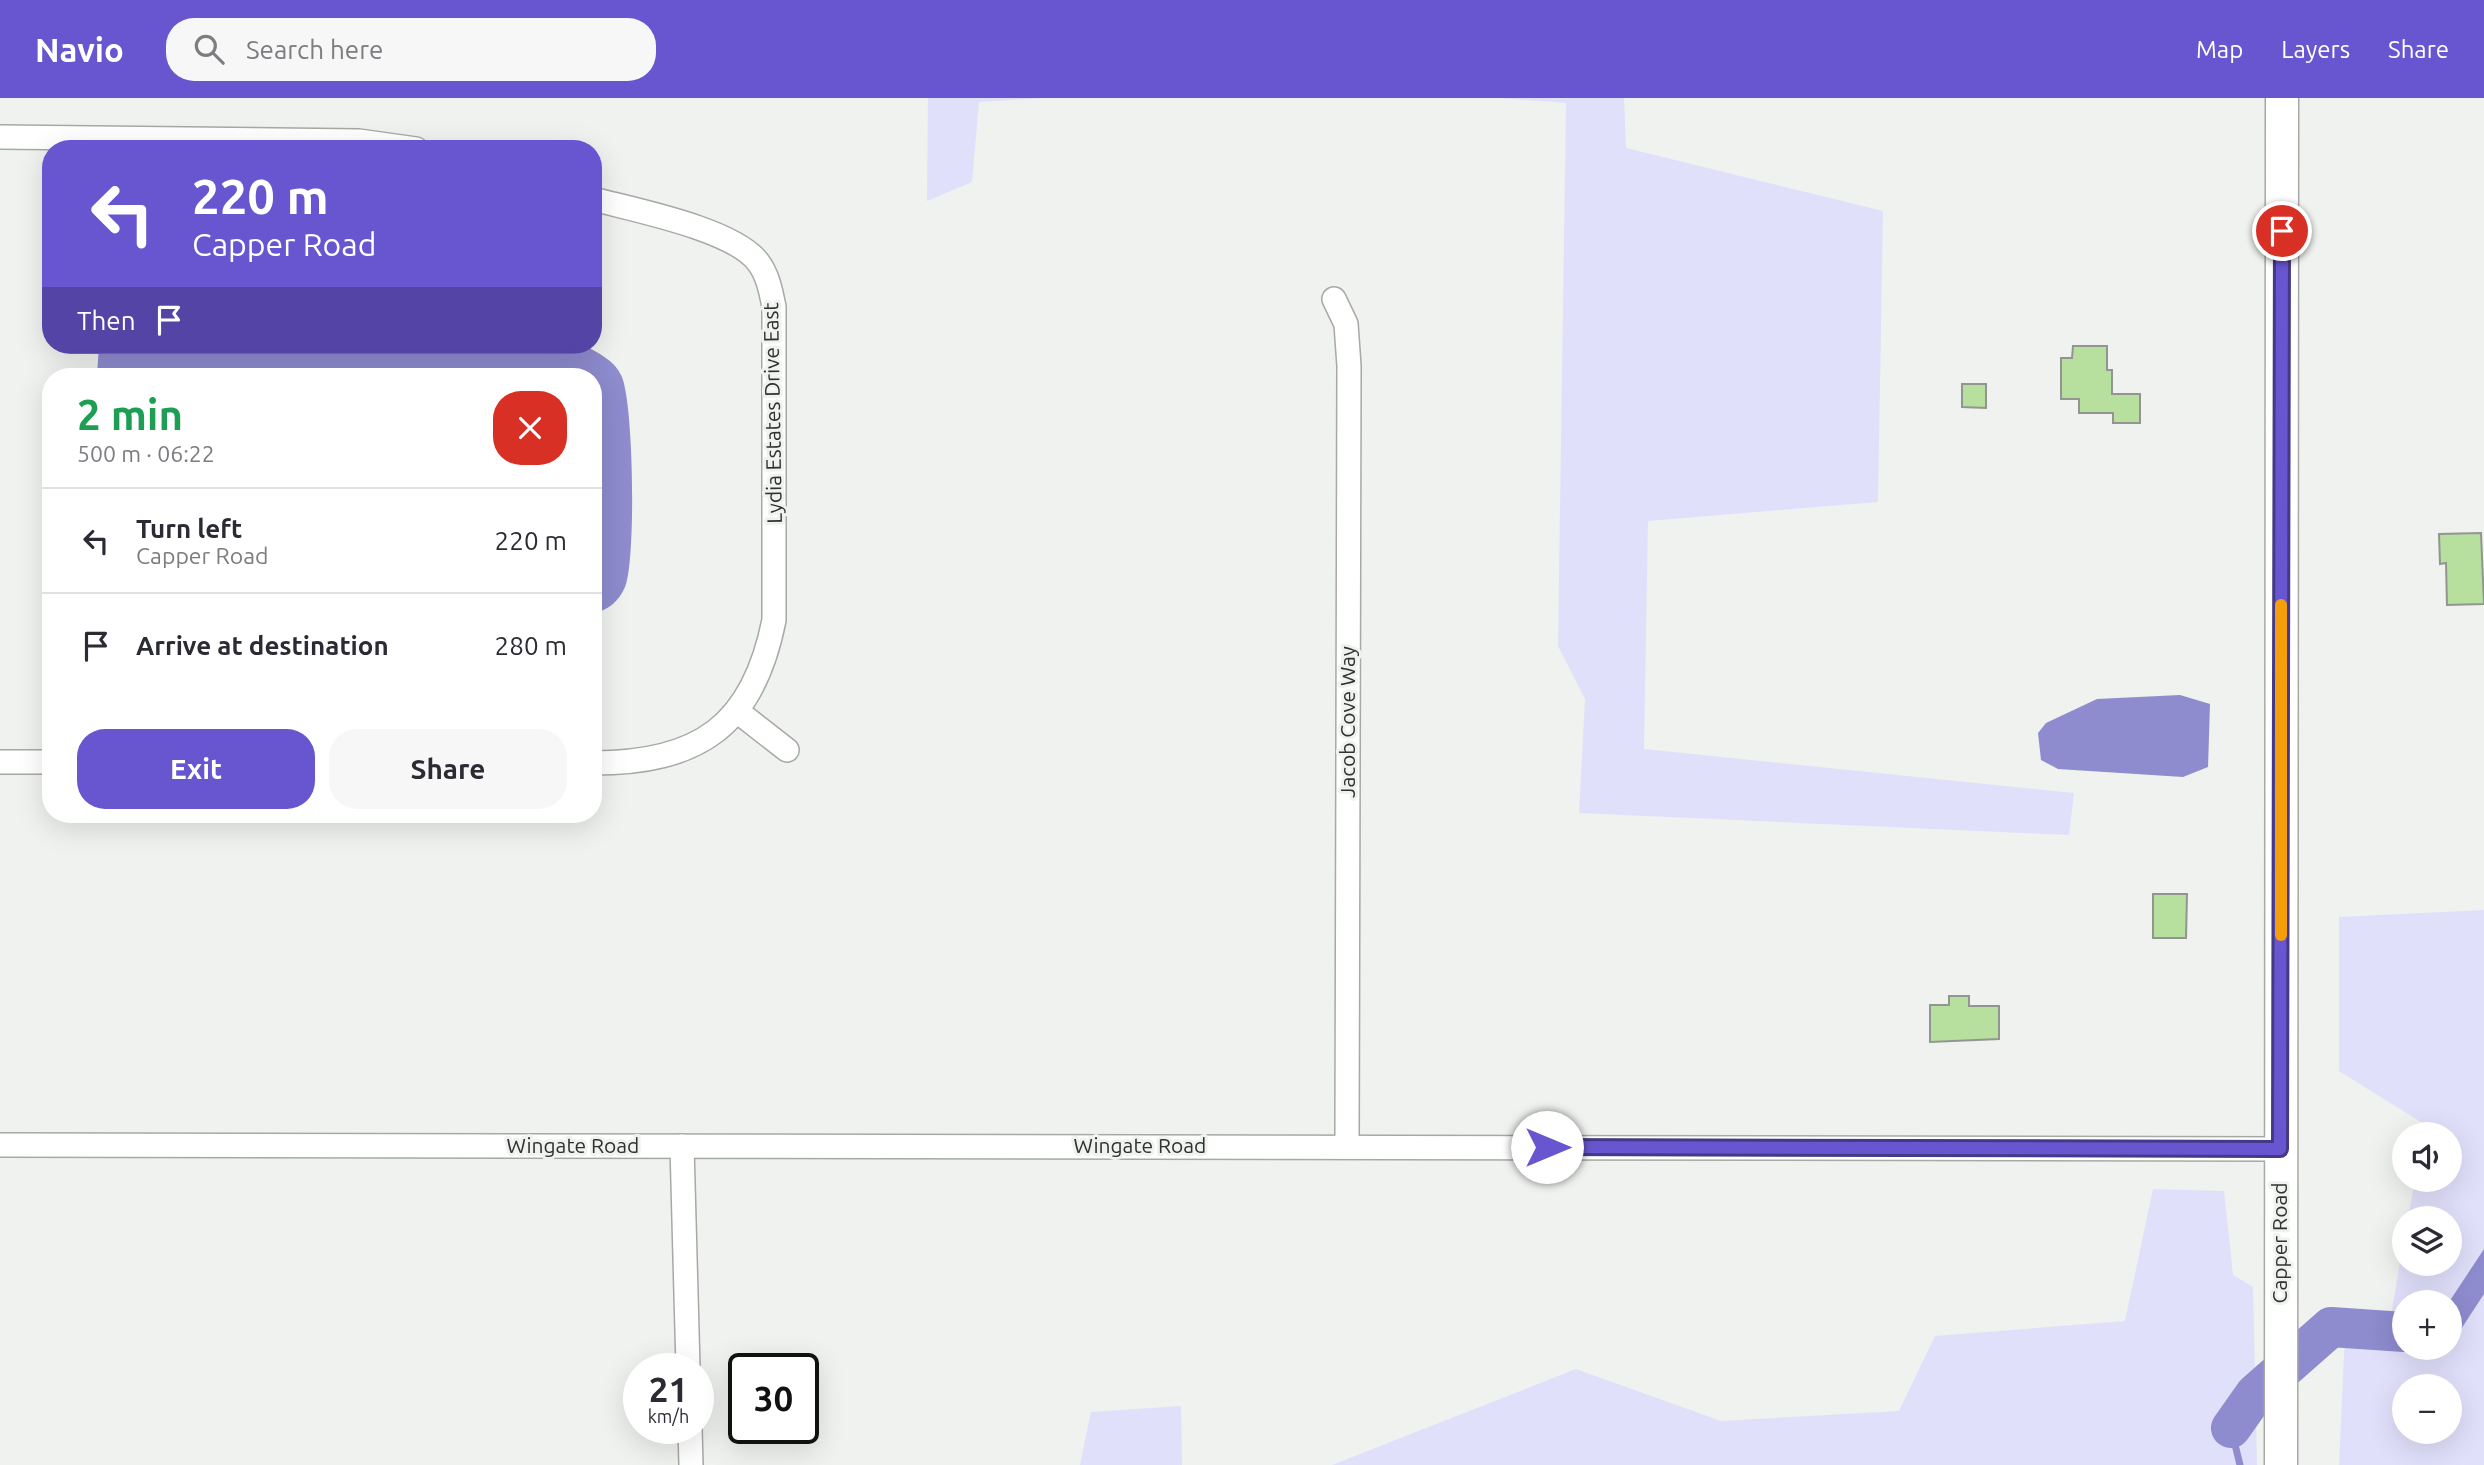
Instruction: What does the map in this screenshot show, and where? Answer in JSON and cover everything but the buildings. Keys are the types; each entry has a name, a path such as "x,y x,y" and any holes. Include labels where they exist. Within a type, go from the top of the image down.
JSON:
{"street":[{"name":"Capper Road","path":"2281,1455 2282,98"},
{"path":"0,137 269,140"},
{"name":"Lydia Estates Drive East","path":"602,202 732,240 758,261 770,285 774,307 774,620 764,664 737,711 706,739 681,752 649,761 602,763"},
{"name":"Jacob Cove Way","path":"1334,299 1346,324 1349,366 1347,1146"},
{"path":"737,711 787,750"},
{"path":"0,762 42,762"},
{"name":"Wingate Road","path":"0,1145 2280,1149"},
{"path":"682,1146 688,1353"},
{"path":"690,1444 691,1465"}],"shaded area":[{"path":"928,98 1044,98 979,102 972,182 927,201"},
{"path":"1499,98 1624,98 1626,148 1883,211 1878,502 1648,521 1644,749 2074,793 2069,835 1579,813 1585,699 1558,646 1566,103"},
{"path":"98,354 600,354 614,365 621,375 629,415 632,515 629,572 625,587 620,597 602,610 602,368 98,368"},
{"path":"2180,695 2210,704 2208,767 2183,777 2058,769 2041,760 2038,733 2046,723 2097,699"},
{"path":"2484,910 2484,1249 2457,1290 2395,1290 2398,1276 2462,1276 2462,1206 2410,1206 2413,1192 2462,1192 2462,1122 2421,1122 2339,1071 2339,917"},
{"path":"2153,1189 2224,1191 2233,1275 2253,1287 2257,1465 1332,1465 1576,1369 1721,1421 1899,1411 1935,1336 2125,1321"},
{"path":"2484,1249 2484,1294 2462,1328 2462,1290 2457,1290"},
{"path":"2484,1294 2484,1465 2339,1465 2345,1334 2392,1338 2392,1360 2462,1360 2462,1328"},
{"path":"2332,1315 2392,1322 2392,1338 2345,1334 2300,1358 2301,1333"},
{"path":"1181,1406 1182,1465 1080,1465 1091,1412"}],"waterway":[{"path":"2231,1428 2255,1394 2331,1327 2392,1331"},
{"path":"2231,1428 2240,1465"}],"slow traffic":[{"path":"2281,605 2281,935"}],"route":[{"path":"1547,1147 2280,1149 2282,231"}]}
